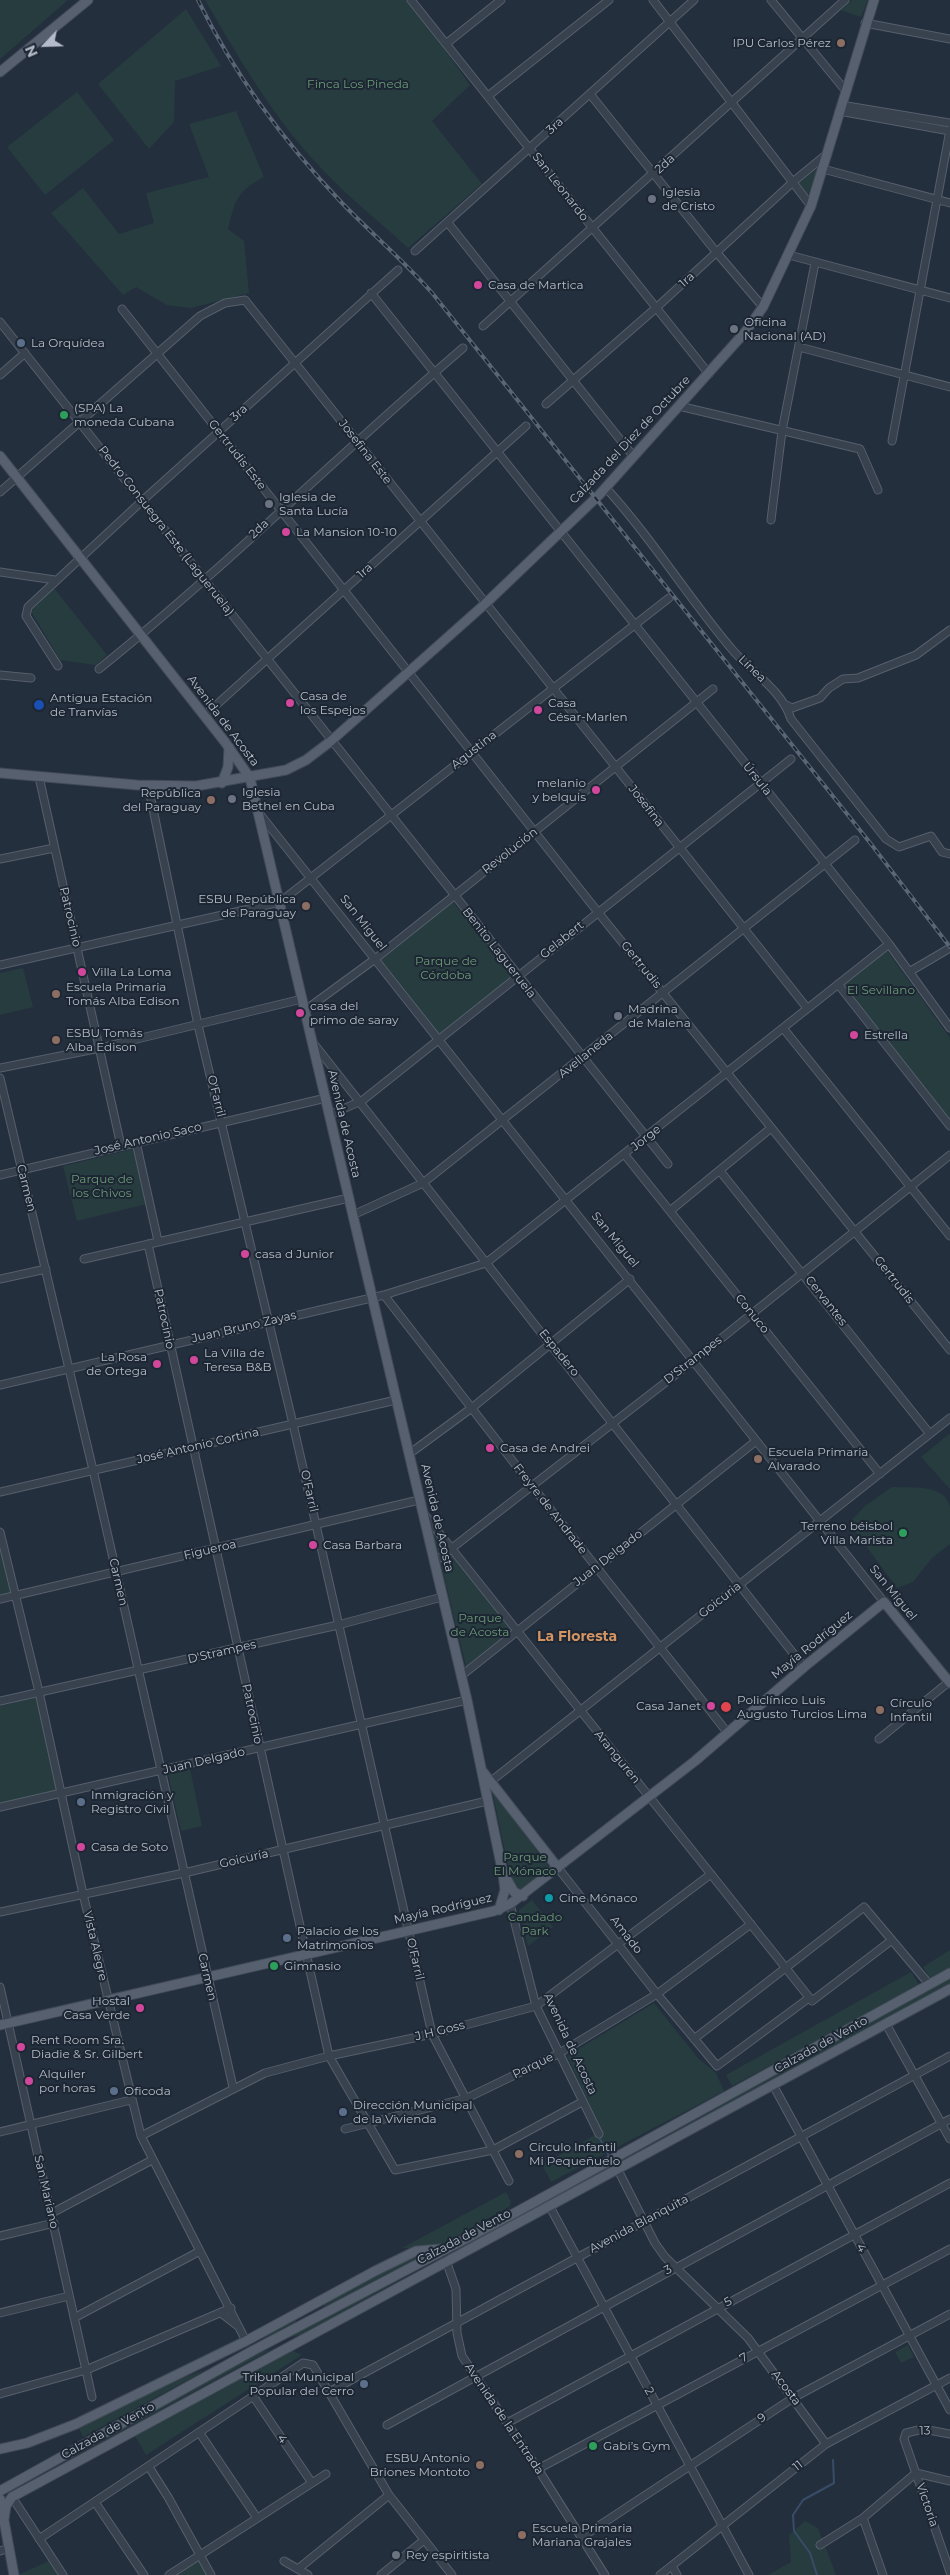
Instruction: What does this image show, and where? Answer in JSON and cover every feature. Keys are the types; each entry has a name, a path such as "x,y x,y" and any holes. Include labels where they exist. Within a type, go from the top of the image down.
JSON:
{"main road":[{"path":"0,72 88,0"},
{"name":"Calzada del Diez de Octubre","path":"222,783 286,770 306,760 331,741 485,604 560,533 606,488 709,374 763,307 811,206 824,169 865,23 874,0"},
{"name":"Avenida de Acosta","path":"0,456 229,747 250,778 461,1676 506,1890 499,1910"},
{"path":"0,773 148,785 196,786 222,783 228,766 229,747"},
{"name":"Mayía Rodríguez","path":"4,2024 499,1910 523,1896 695,1761 804,1667 884,1602"},
{"name":"San Miguel","path":"884,1602 950,1682"},
{"name":"Amado","path":"481,1770 558,1868"},
{"name":"Avenida de Acosta","path":"503,1874 514,1892 523,1896"},
{"name":"Calzada de Vento","path":"0,2492 254,2350 442,2249 511,2215 950,1973"},
{"name":"Calzada de Vento","path":"12,2497 950,1989"},
{"name":"Calzada de Vento","path":"0,2449 49,2435 246,2340 375,2271 416,2252 442,2249"},
{"path":"174,2374 224,2357 294,2343"},
{"path":"0,2492 12,2497 6,2506 4,2549 14,2575"},
{"path":"0,2498 4,2519"}],"street":[{"name":"San Leonardo","path":"411,0 448,43 529,149 709,374"},
{"path":"448,43 501,0"},
{"path":"488,96 609,0"},
{"path":"653,0 794,180 811,206"},
{"name":"3ra","path":"416,252 694,0"},
{"path":"771,0 845,90"},
{"name":"2da","path":"484,326 844,0"},
{"path":"865,23 950,38"},
{"path":"590,94 717,253 763,307"},
{"path":"840,108 950,123"},
{"path":"840,108 950,130 892,441"},
{"name":"1ra","path":"546,404 717,253 794,180 827,154"},
{"path":"824,169 950,203"},
{"path":"448,223 634,457"},
{"path":"788,256 950,298"},
{"path":"770,520 782,431 814,263"},
{"name":"3ra","path":"55,580 398,270"},
{"name":"Úrsula","path":"371,293 560,533 635,624 825,863 950,1028"},
{"name":"Josefina Este","path":"157,354 200,316 225,303 245,300 485,604"},
{"name":"Gertrudis Este","path":"122,309 408,671"},
{"name":"Pedro Consuegra Este (Lagueruela)","path":"0,322 331,741"},
{"path":"799,347 950,387"},
{"name":"2da","path":"99,670 141,636 463,348"},
{"path":"0,375 25,353"},
{"path":"0,492 157,354"},
{"path":"679,406 860,449 878,490"},
{"name":"1ra","path":"204,716 526,426"},
{"name":"Línea","path":"606,488 632,517 650,545 729,646 786,705 791,719 886,839 899,847 931,836 942,852 950,854"},
{"path":"0,572 55,580"},
{"path":"55,580 26,612 26,616 58,666"},
{"name":"Agustina","path":"280,902 669,598"},
{"name":"Josefina","path":"485,604 807,1008"},
{"path":"786,705 792,708 801,706 820,698 828,688 843,678 858,678 916,655 950,630"},
{"name":"Gertrudis","path":"408,671 664,993 726,1074 950,1350"},
{"path":"0,674 30,678"},
{"name":"Revolución","path":"304,1010 375,958 713,689"},
{"name":"Benito Lagueruela","path":"331,741 668,1164"},
{"name":"Gelabert","path":"330,1115 360,1102 518,977 597,911 791,759"},
{"name":"Patrocinio","path":"39,777 121,1146"},
{"name":"O'Farril","path":"148,785 198,1025 223,1122 316,1523 432,2034 509,2181"},
{"name":"San Miguel","path":"259,813 884,1602"},
{"name":"Avellaneda","path":"352,1215 423,1183 855,840"},
{"path":"0,859 54,848"},
{"path":"0,965 280,902"},
{"name":"Jorge","path":"384,1295 486,1262 647,1137 888,944"},
{"path":"909,972 950,948"},
{"path":"838,984 950,1126"},
{"path":"0,1068 100,1048 302,999"},
{"path":"783,1028 950,1236"},
{"name":"Espadero","path":"312,1041 614,1422 804,1667"},
{"name":"Carmen","path":"0,1078 93,1470 207,1976 234,2087"},
{"name":"José Antonio Saco","path":"0,1175 326,1098"},
{"path":"670,1211 771,1128"},
{"path":"136,1142 158,1241"},
{"name":"Conuco","path":"625,1154 880,1474"},
{"name":"D'Strampes","path":"434,1562 693,1361 950,1155"},
{"name":"Cervantes","path":"720,1171 803,1272 930,1434"},
{"path":"84,1259 349,1198"},
{"name":"Patrocinio","path":"148,1244 283,1850 308,1953 329,2056 395,2170 493,2150"},
{"path":"0,1279 46,1269"},
{"path":"408,1454 473,1407 550,1342 630,1279"},
{"path":"372,1298 384,1295"},
{"name":"Freyre de Andrade","path":"384,1295 473,1407 532,1486 727,1732"},
{"name":"Juan Bruno Zayas","path":"0,1385 372,1298"},
{"name":"José Antonio Cortina","path":"0,1492 396,1400"},
{"name":"Goicuria","path":"490,1782 950,1418"},
{"name":"Juan Delgado","path":"461,1676 756,1441"},
{"name":"Figueroa","path":"0,1599 419,1500"},
{"name":"Aranguren","path":"422,1512 810,1999"},
{"name":"Vista Alegre","path":"0,1532 14,1596 40,1692 83,1894 141,2136 246,2340"},
{"name":"D'Strampes","path":"0,1701 338,1625 442,1597"},
{"path":"879,1739 950,1682"},
{"name":"Juan Delgado","path":"0,1807 466,1700"},
{"name":"Goicuría","path":"0,1912 184,1873 487,1801"},
{"name":"Amado","path":"558,1868 657,1994 717,2066 810,1999"},
{"name":"J H Goss","path":"141,2136 265,2072 432,2034 536,2006 711,1874"},
{"name":"Avenida de Acosta","path":"510,1904 536,2006 599,2134"},
{"path":"694,2039 864,1907 929,1984"},
{"name":"Parque","path":"345,2129 467,2098 558,2054 657,1994 751,1924"},
{"path":"810,1999 892,1940"},
{"name":"San Mariano","path":"0,1987 4,2024 52,2213 92,2396"},
{"path":"886,2024 950,2139"},
{"name":"Avenida Blanquita","path":"329,2392 577,2256 644,2222 950,2056"},
{"name":"4","path":"773,2086 950,2410"},
{"path":"0,2132 131,2100"},
{"path":"493,2150 582,2102"},
{"name":"3","path":"387,2425 474,2375 950,2118"},
{"path":"52,2213 152,2160"},
{"name":"Acosta","path":"618,2170 655,2243 673,2267 748,2338 826,2444"},
{"name":"5","path":"507,2423 950,2182"},
{"name":"2","path":"550,2207 749,2575"},
{"path":"0,2236 54,2223"},
{"name":"Avenida de la Entrada","path":"442,2249 448,2260 456,2289 458,2346 462,2356 538,2469 605,2575"},
{"name":"7","path":"538,2469 950,2249"},
{"path":"74,2318 200,2252"},
{"path":"0,2313 69,2296"},
{"path":"0,2394 86,2370 231,2308"},
{"path":"222,2313 242,2330"},
{"name":"9","path":"582,2537 793,2398 950,2314"},
{"path":"39,2539 303,2363 313,2365 389,2495 452,2575"},
{"name":"11","path":"660,2575 826,2444 950,2378"},
{"name":"4","path":"253,2396 312,2482"},
{"name":"13","path":"904,2439 906,2433 922,2429 950,2434"},
{"path":"200,2432 257,2518"},
{"name":"Victoria","path":"904,2439 948,2561 950,2572"},
{"path":"149,2467 201,2554 211,2575"},
{"path":"820,2544 863,2518 916,2473 950,2481"},
{"path":"168,2575 326,2474"},
{"path":"298,2569 389,2495"},
{"path":"12,2497 63,2575"},
{"path":"95,2502 144,2575"},
{"path":"863,2518 883,2575"},
{"path":"381,2575 424,2540"},
{"path":"284,2561 308,2575"},
{"path":"672,2566 677,2575"}],"green space":[{"path":"0,0 68,0 0,59"},
{"name":"Finca Los Pineda","path":"205,0 409,0 470,85 432,121 482,184 408,248 355,201 306,152 259,89"},
{"path":"852,0 868,0 861,17 841,10"},
{"path":"186,9 221,66 175,81 174,122 149,149 98,84"},
{"path":"77,92 114,140 45,195 7,147"},
{"path":"236,111 264,177 242,192 233,210 228,229 244,241 249,293 191,308 167,305 136,287 123,295 51,213 83,188 119,234 154,223 146,193 209,177 189,124"},
{"path":"819,167 808,195 799,183"},
{"path":"54,588 107,655 96,665 60,660 31,611"},
{"name":"Parque de Córdoba","path":"452,901 512,973 512,977 438,1035 380,961 381,957"},
{"name":"El Sevillano","path":"885,951 888,952 950,1038 950,1122 842,984"},
{"path":"23,968 33,1007 0,1015 0,973"},
{"name":"Parque de los Chivos","path":"134,1149 147,1204 77,1221 63,1166"},
{"path":"950,1435 950,1489 921,1457"},
{"name":"Terreno béisbol Villa Marista","path":"892,1487 917,1487 935,1491 942,1494 950,1508 950,1544 932,1558 913,1582 897,1588 849,1523 865,1506"},
{"path":"0,1532 14,1596 0,1599"},
{"name":"Parque de Acosta","path":"436,1533 512,1630 466,1666 434,1535"},
{"path":"37,1697 59,1792 0,1805 0,1706"},
{"path":"190,1769 202,1826 181,1831 168,1774"},
{"name":"Parque El Mónaco","path":"492,1790 549,1867 549,1870 523,1890 516,1888 510,1875"},
{"name":"Candado Park","path":"532,1900 553,1927 528,1946 519,1910"},
{"path":"950,1950 950,1970 931,1980 923,1967"},
{"path":"911,1972 920,1986 732,2086 726,2075"},
{"path":"950,1978 950,1986 458,2251 455,2248"},
{"path":"654,2003 698,2058 716,2073 724,2091 551,2182 542,2165 602,2131 567,2056"},
{"path":"506,2192 511,2201 510,2206 438,2247 402,2248"},
{"path":"425,2254 323,2308 325,2302 418,2255"},
{"path":"432,2258 434,2261 301,2335 289,2337"},
{"path":"296,2317 296,2322 270,2336 246,2344"},
{"path":"908,2345 914,2357 901,2363 895,2352"},
{"path":"272,2349 26,2483 19,2484 257,2353"},
{"path":"290,2350 302,2355 146,2455 135,2436"},
{"path":"208,2369 83,2437 79,2428 174,2381"},
{"path":"805,2521 818,2528 836,2575 768,2575 791,2562 789,2535"},
{"path":"200,2559 207,2575 176,2575"},
{"path":"49,2561 58,2575 18,2575"}],"waterway":[{"path":"600,2139 609,2156"},
{"path":"817,2575 810,2553 794,2531 793,2515 803,2500 834,2483 833,2460"}],"railway":[{"path":"198,0 212,28 245,82 300,156 342,203 433,294 871,844 950,947"}],"place":[{"name":"IPU Carlos Pérez","path":"841,43"},
{"name":"Iglesia de Cristo","path":"652,199"},
{"name":"Casa de Martica","path":"478,285"},
{"name":"Oficina Nacional (AD)","path":"734,329"},
{"name":"La Orquídea","path":"21,343"},
{"name":"(SPA) La moneda Cubana","path":"64,415"},
{"name":"Iglesia de Santa Lucía","path":"269,504"},
{"name":"La Mansion 10-10","path":"286,532"},
{"name":"Casa de los Espejos","path":"290,703"},
{"name":"Antigua Estación de Tranvías","path":"39,705"},
{"name":"Casa César-Marlen","path":"538,710"},
{"name":"melanio y belquis","path":"596,790"},
{"name":"Iglesia Bethel en Cuba","path":"232,799"},
{"name":"República del Paraguay","path":"211,800"},
{"name":"ESBU República de Paraguay","path":"306,906"},
{"name":"Villa La Loma","path":"82,972"},
{"name":"Escuela Primaria Tomás Alba Edison","path":"56,994"},
{"name":"casa del primo de saray","path":"300,1013"},
{"name":"Madrina de Malena","path":"618,1016"},
{"name":"Estrella","path":"854,1035"},
{"name":"ESBU Tomás Alba Edison","path":"56,1040"},
{"name":"casa d Junior","path":"245,1254"},
{"name":"La Villa de Teresa B&B","path":"194,1360"},
{"name":"La Rosa de Ortega","path":"157,1364"},
{"name":"Casa de Andrei","path":"490,1448"},
{"name":"Escuela Primaria Alvarado","path":"758,1459"},
{"name":"Terreno béisbol Villa Marista","path":"903,1533"},
{"name":"Casa Barbara","path":"313,1545"},
{"name":"Casa Janet","path":"711,1706"},
{"name":"Policlínico Luis Augusto Turcios Lima","path":"726,1707"},
{"name":"Círculo Infantil","path":"880,1710"},
{"name":"Inmigración y Registro Civil","path":"81,1802"},
{"name":"Casa de Soto","path":"81,1847"},
{"name":"Cine Mónaco","path":"549,1898"},
{"name":"Palacio de los Matrimonios","path":"287,1938"},
{"name":"Gimnasio","path":"274,1966"},
{"name":"Hostal Casa Verde","path":"140,2008"},
{"name":"Rent Room Sra. Diadie & Sr. Gilbert","path":"21,2047"},
{"name":"Alquiler por horas","path":"29,2081"},
{"name":"Oficoda","path":"114,2091"},
{"name":"Dirección Municipal de la Vivienda","path":"343,2112"},
{"name":"Círculo Infantil Mi Pequeñuelo","path":"519,2154"},
{"name":"Tribunal Municipal Popular del Cerro","path":"364,2384"},
{"name":"Gabi’s Gym","path":"593,2446"},
{"name":"ESBU Antonio Briones Montoto","path":"480,2465"},
{"name":"Escuela Primaria Mariana Grajales","path":"522,2535"},
{"name":"Rey espiritista","path":"396,2555"}],"district":[{"name":"La Floresta","path":"577,1637"}]}
